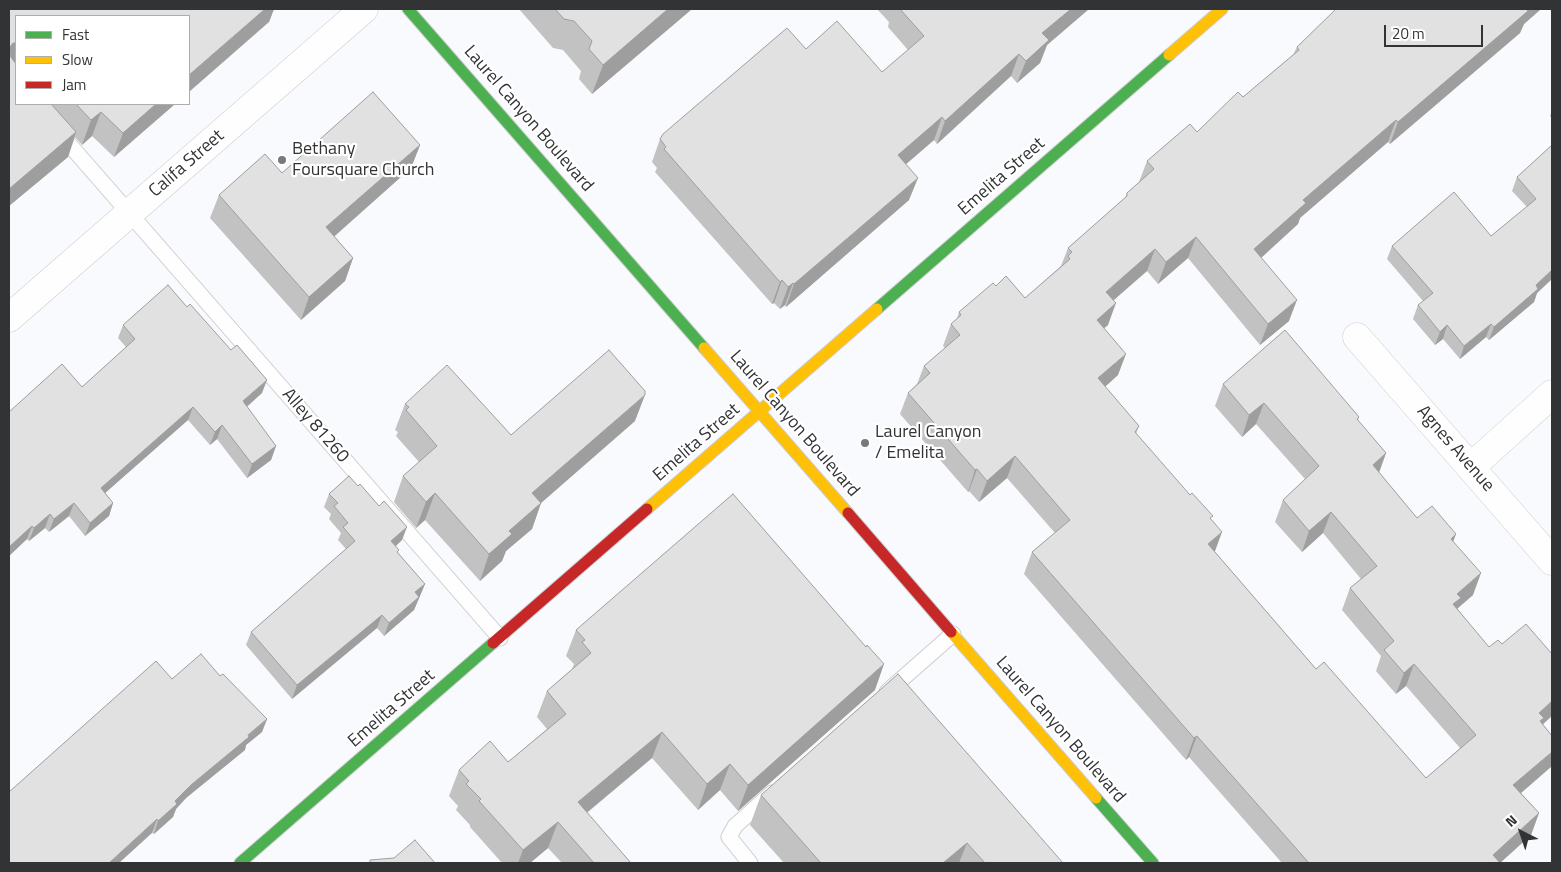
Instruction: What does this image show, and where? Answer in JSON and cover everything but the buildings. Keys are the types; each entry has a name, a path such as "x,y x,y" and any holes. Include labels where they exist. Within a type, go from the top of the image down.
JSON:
{"street":[{"name":"Califa Street","path":"9,318 364,9"},
{"name":"Laurel Canyon Boulevard","path":"408,9 1153,863"},
{"name":"Emelita Street","path":"240,863 1222,9"},
{"name":"Agnes Avenue","path":"1357,337 1552,561"},
{"path":"1472,467 1552,394"}],"lane":[{"name":"Alley 81260","path":"35,105 500,638"},
{"path":"879,699 953,634"},
{"path":"750,863 729,837 734,826 785,781"}],"traffic: fast":[{"path":"408,9 704,348"},
{"path":"877,309 1169,55"},
{"path":"240,863 493,643"},
{"path":"1096,798 1153,863"}],"traffic: slow":[{"path":"1169,55 1222,9"},
{"path":"647,509 877,309"},
{"path":"704,348 848,513"},
{"path":"951,632 1096,798"}],"traffic: jam":[{"path":"493,643 647,509"},
{"path":"848,513 951,632"}],"place":[{"name":"Bethany Foursquare Church","path":"282,160"},
{"name":"Laurel Canyon / Emelita","path":"865,443"}]}
